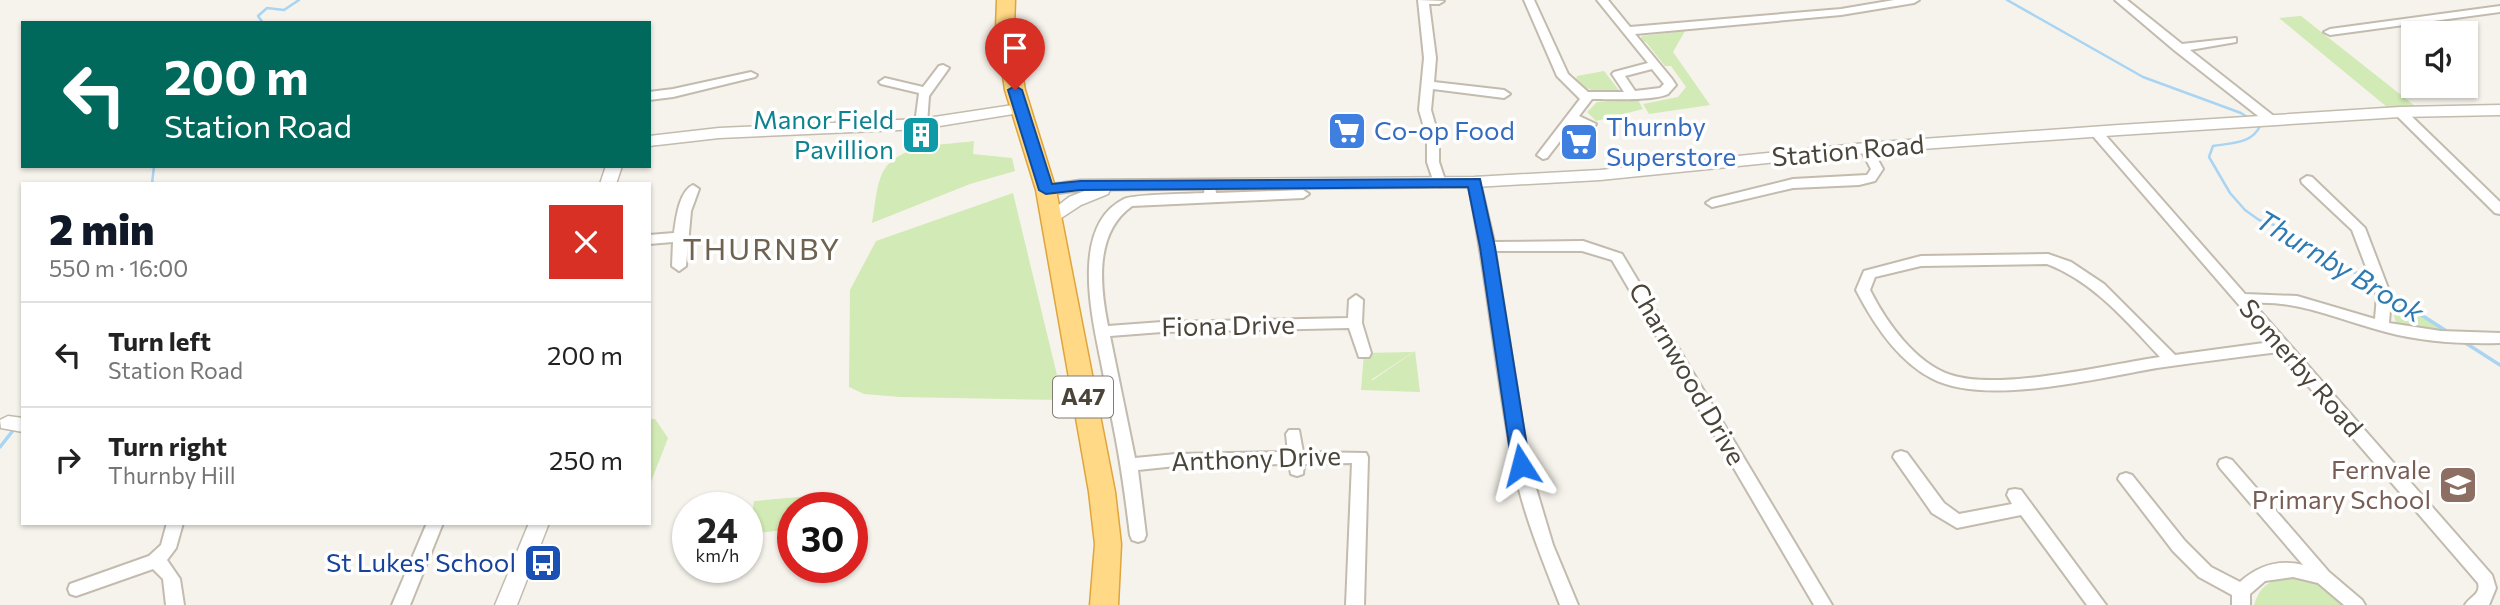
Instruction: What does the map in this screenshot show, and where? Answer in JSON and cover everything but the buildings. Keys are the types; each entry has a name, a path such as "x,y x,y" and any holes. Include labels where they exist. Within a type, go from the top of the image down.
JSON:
{"highway":[{"name":"A47","path":"1006,0 1005,28 1020,109 1046,190 1102,492 1108,544 1104,605"}],"street":[{"path":"1439,1 1423,0 1430,58 1425,110 1433,138 1435,169 1440,183"},
{"path":"1529,0 1563,76 1586,96 1632,95 1670,88 1668,81 1602,0"},
{"path":"1627,31 1841,12 1914,0"},
{"path":"2120,0 2271,120"},
{"path":"2330,32 2500,9"},
{"path":"2178,48 2232,40"},
{"path":"1632,95 1618,74 1655,65"},
{"path":"921,124 923,96 943,68"},
{"path":"651,91 673,93 751,75"},
{"path":"885,82 926,90"},
{"path":"1426,85 1488,87 1504,94"},
{"path":"1543,155 1586,102 1586,96"},
{"path":"651,141 719,133 921,124 1020,109"},
{"name":"Station Road","path":"1102,332 1094,285 1098,247 1108,219 1129,202 1210,191 1600,175 1866,148 2400,112 2500,110"},
{"path":"2400,112 2500,210"},
{"path":"1573,118 1590,124"},
{"name":"Somerby Road","path":"2096,132 2486,580 2488,588 2482,601 2474,605"},
{"path":"1712,203 1790,185 1822,181 1855,182 1871,178 1877,169 1866,148"},
{"path":"2306,180 2358,229 2384,296 2382,326"},
{"path":"1474,182 1488,247 1521,465 1545,545 1569,605"},
{"name":"Station Road","path":"1052,219 1080,197 1126,185"},
{"name":"Station Road","path":"1046,190 1064,186 1126,185 1303,194"},
{"path":"679,266 684,211 693,189"},
{"path":"651,240 680,237"},
{"name":"Charnwood Drive","path":"1488,247 1583,246 1617,257 1823,605"},
{"path":"2172,361 2102,290 2067,264 2048,259 1920,261 1869,274 1863,290 1871,308 1922,365 1948,380 1979,385 2075,376 2281,346"},
{"path":"2241,299 2265,296 2298,299 2382,326 2437,338 2500,338"},
{"path":"1356,300 1355,323 1364,352"},
{"name":"Fiona Drive","path":"1102,332 1162,327 1355,323"},
{"path":"1102,332 1129,465 1138,535"},
{"path":"1294,434 1296,464"},
{"name":"Anthony Drive","path":"1129,465 1175,460 1296,464 1360,457 1362,507 1355,555 1355,605"},
{"path":"1901,457 1938,508 1957,521 2020,501 2096,605"},
{"path":"2226,464 2323,577 2356,605"},
{"path":"2126,479 2179,546 2205,572 2241,598 2261,574 2293,570 2323,577"},
{"path":"1102,492 1131,486"},
{"path":"76,589 155,561 168,548 174,525"},
{"path":"401,605 434,525"},
{"path":"506,605 538,525"},
{"path":"155,561 173,578 175,605"}],"green space":[{"path":"2301,16 2401,95 2401,98 2415,106 2387,107 2279,18"},
{"path":"1685,31 1673,52 1710,105 1649,114 1643,104 1678,97 1686,87 1671,66 1665,66 1646,42 1640,41 1642,36"},
{"path":"1604,71 1621,93 1600,93 1575,84 1577,76"},
{"path":"1637,98 1643,109 1596,121 1587,112 1597,102"},
{"path":"974,141 973,154 1012,158 1015,171 970,184 872,223 879,182 892,161 925,147"},
{"path":"1013,193 1063,400 900,397 864,394 849,387 850,290 876,241"},
{"path":"2388,296 2393,297 2444,330 2397,326"},
{"path":"1415,351 1420,392 1361,390 1364,353 1413,352 1373,380"},
{"path":"651,419 655,419 668,438 651,482"},
{"path":"777,499 777,531 763,532 763,500"},
{"path":"2298,576 2317,583 2342,605 2254,605 2265,586 2282,578"}],"waterway":[{"path":"262,21 258,16 267,8 284,10 299,0"},
{"name":"Thurnby Brook","path":"2007,0 2143,77 2241,113 2250,119"},
{"name":"Thurnby Brook","path":"2256,123 2260,126 2252,136 2213,146 2209,157 2230,193 2245,210 2259,220 2289,230 2350,269"},
{"path":"152,182 154,168"},
{"name":"Thurnby Brook","path":"2350,269 2374,285"},
{"name":"Thurnby Brook","path":"2387,293 2448,332"},
{"name":"Thurnby Brook","path":"2464,342 2500,365"},
{"path":"0,447 15,428"}],"place":[{"name":"Co-op Food","path":"1347,131"},
{"name":"Manor Field Pavillion","path":"921,135"},
{"name":"Thurnby Superstore","path":"1579,142"},
{"name":"Fernvale Primary School","path":"2458,485"},
{"name":"St Lukes' School","path":"543,563"}],"district":[{"name":"THURNBY","path":"762,250"}],"route":[{"path":"1015,90 1046,190 1080,185 1358,185 1474,182 1488,247 1521,465"}]}
